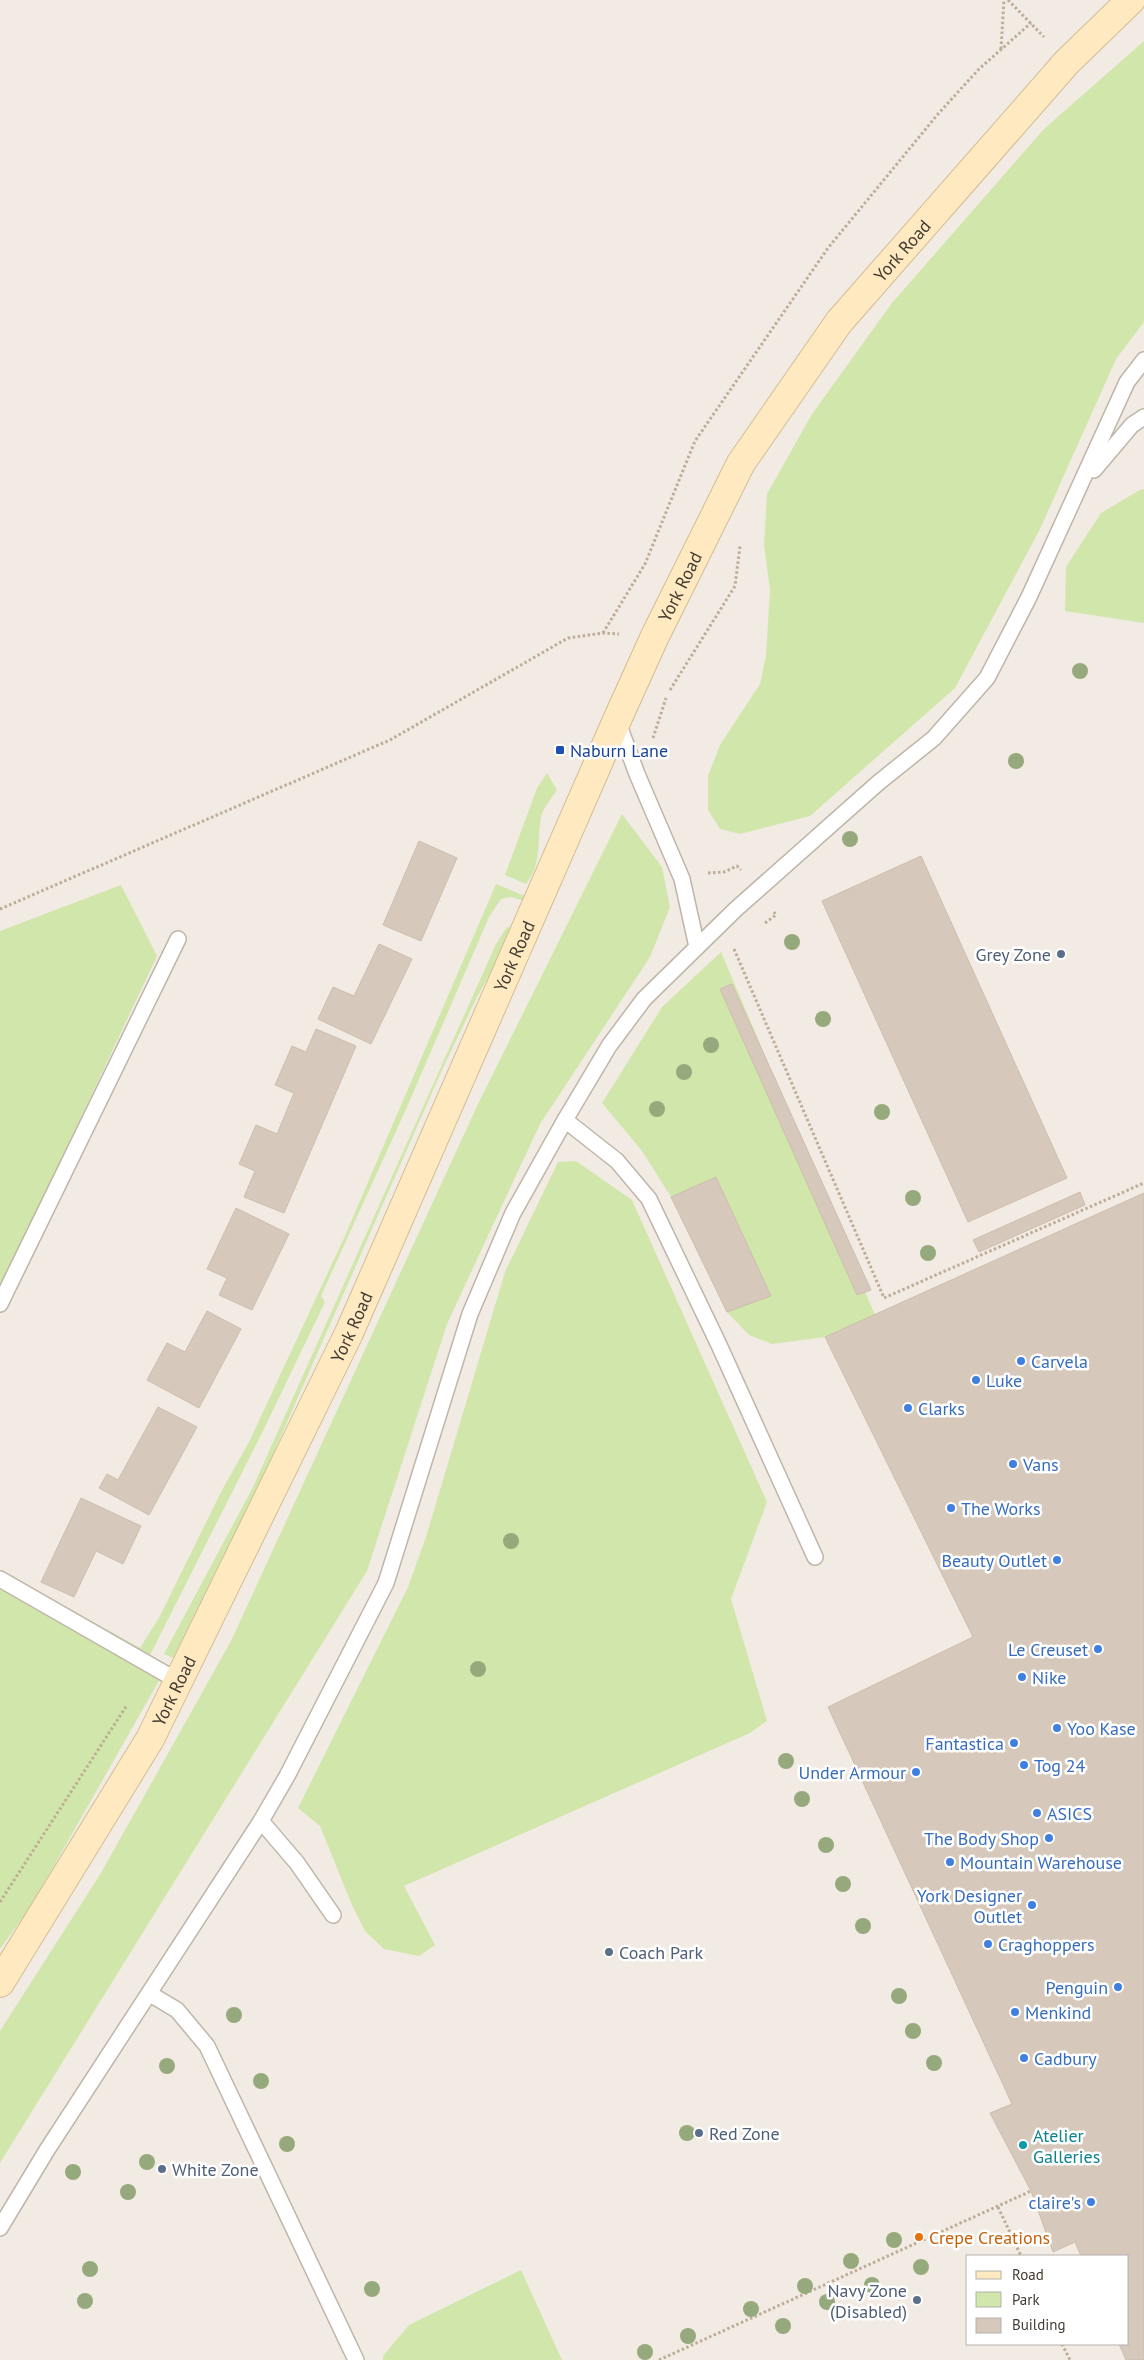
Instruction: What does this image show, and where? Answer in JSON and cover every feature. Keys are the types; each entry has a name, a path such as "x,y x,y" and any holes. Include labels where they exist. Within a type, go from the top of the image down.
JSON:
{"main road":[{"name":"York Road","path":"0,1983 150,1739 349,1333 617,720 655,636 741,463 839,322 1067,62 1131,0"}],"lane":[{"path":"0,2228 47,2150 261,1821 287,1776 386,1583 470,1314 512,1212 564,1120 610,1046 644,999 759,889 878,783 934,738 987,678 1029,597 1083,483 1127,382 1144,360"},
{"path":"1083,483 1132,425 1144,417"},
{"path":"617,720 637,774 682,879 698,947"},
{"path":"0,1304 178,939"},
{"path":"564,1120 617,1161 649,1199 719,1345 815,1557"},
{"path":"0,1579 178,1681"},
{"path":"261,1821 297,1863 333,1915"},
{"path":"150,1994 177,2010 207,2046 235,2101 356,2360"}],"path":[{"path":"1001,49 1004,0"},
{"path":"1008,0 1067,62"},
{"path":"603,633 645,564 695,441 828,248 938,114 979,69 1031,23"},
{"path":"651,746 668,693 735,586 741,536"},
{"path":"0,909 390,740 568,638 603,633 655,636"},
{"path":"702,870 710,874 724,872 737,866 759,889 776,915 762,926"},
{"path":"740,942 734,948 884,1298 1144,1184"},
{"path":"0,1902 152,1666"},
{"path":"660,2360 1031,2191"},
{"path":"998,2207 1021,2255"},
{"path":"1062,2345 1070,2360"}],"green space":[{"path":"1144,41 1144,322 1116,359 1040,529 955,688 810,816 740,834 720,829 708,810 708,776 720,745 760,684 766,656 770,590 764,545 767,494 812,414 892,303 1044,129"},
{"path":"1144,489 1144,623 1065,611 1066,567 1101,513"},
{"path":"547,773 557,790 541,817 537,861 535,869 526,884 505,875 537,788"},
{"path":"622,814 662,867 670,907 650,957 540,1124 447,1324 367,1571 0,2163 0,2031 101,1873 231,1641 478,1104"},
{"path":"496,884 532,899 531,903 511,897 501,899 489,917 407,1107 321,1296 325,1302 262,1433 150,1655 168,1665 31,1906 0,1949 0,1570 140,1648 160,1616 222,1490 249,1442 344,1238"},
{"path":"121,885 157,956 0,1289 0,931"},
{"path":"507,927 515,928 475,1001 442,1070 255,1495 173,1658 164,1654 253,1487 496,944"},
{"path":"721,952 875,1315 825,1337 772,1344 749,1335 727,1312 671,1197 642,1151 602,1103 662,1007"},
{"path":"576,1161 632,1200 767,1502 731,1599 767,1721 750,1733 404,1886 435,1945 419,1956 384,1949 365,1931 352,1905 320,1826 298,1808 408,1587 426,1537 505,1272 558,1162"},
{"path":"521,2270 562,2360 383,2360 383,2356 409,2325"}],"building":[{"path":"419,841 457,858 421,941 383,925"},
{"path":"921,856 1067,1178 968,1222 822,901"},
{"path":"379,944 412,959 371,1044 318,1019 333,987 354,996"},
{"path":"732,984 871,1290 857,1295 720,989"},
{"path":"316,1029 356,1046 284,1213 244,1197 255,1171 239,1164 256,1125 277,1134 294,1093 275,1085 292,1046 306,1052"},
{"path":"716,1177 771,1296 727,1312 671,1197"},
{"path":"1080,1192 1085,1205 979,1252 973,1240"},
{"name":"York Designer Outlet","path":"1144,1193 1144,2360 1126,2360 1119,2345 1129,2345 1129,2255 1081,2255 1075,2242 1053,2252 1031,2191 990,2113 1012,2104 828,1707 973,1637 825,1337"},
{"path":"236,1208 289,1234 252,1310 219,1295 227,1278 207,1269"},
{"path":"207,1311 241,1329 199,1408 147,1380 167,1343 185,1352"},
{"path":"158,1407 197,1427 149,1515 99,1488 107,1474 118,1480"},
{"path":"81,1498 141,1526 123,1564 96,1551 74,1597 41,1582"}],"place":[{"name":"Naburn Lane","path":"560,750"},
{"name":"Grey Zone","path":"1061,954"},
{"name":"Carvela","path":"1021,1361"},
{"name":"Luke","path":"976,1380"},
{"name":"Clarks","path":"908,1408"},
{"name":"Vans","path":"1013,1464"},
{"name":"The Works","path":"951,1508"},
{"name":"Beauty Outlet","path":"1057,1560"},
{"name":"Le Creuset","path":"1098,1649"},
{"name":"Nike","path":"1022,1677"},
{"name":"Yoo Kase","path":"1057,1728"},
{"name":"Fantastica","path":"1014,1743"},
{"name":"Tog 24","path":"1024,1765"},
{"name":"Under Armour","path":"916,1772"},
{"name":"ASICS","path":"1037,1813"},
{"name":"The Body Shop","path":"1049,1838"},
{"name":"Mountain Warehouse","path":"950,1862"},
{"name":"York Designer Outlet","path":"1032,1905"},
{"name":"Craghoppers","path":"988,1944"},
{"name":"Coach Park","path":"609,1952"},
{"name":"Penguin","path":"1118,1987"},
{"name":"Menkind","path":"1015,2012"},
{"name":"Cadbury","path":"1024,2058"},
{"name":"Red Zone","path":"699,2133"},
{"name":"Atelier Galleries","path":"1023,2145"},
{"name":"White Zone","path":"162,2169"},
{"name":"claire's","path":"1091,2202"},
{"name":"Crepe Creations","path":"919,2237"},
{"name":"Navy Zone (Disabled)","path":"917,2300"}]}
